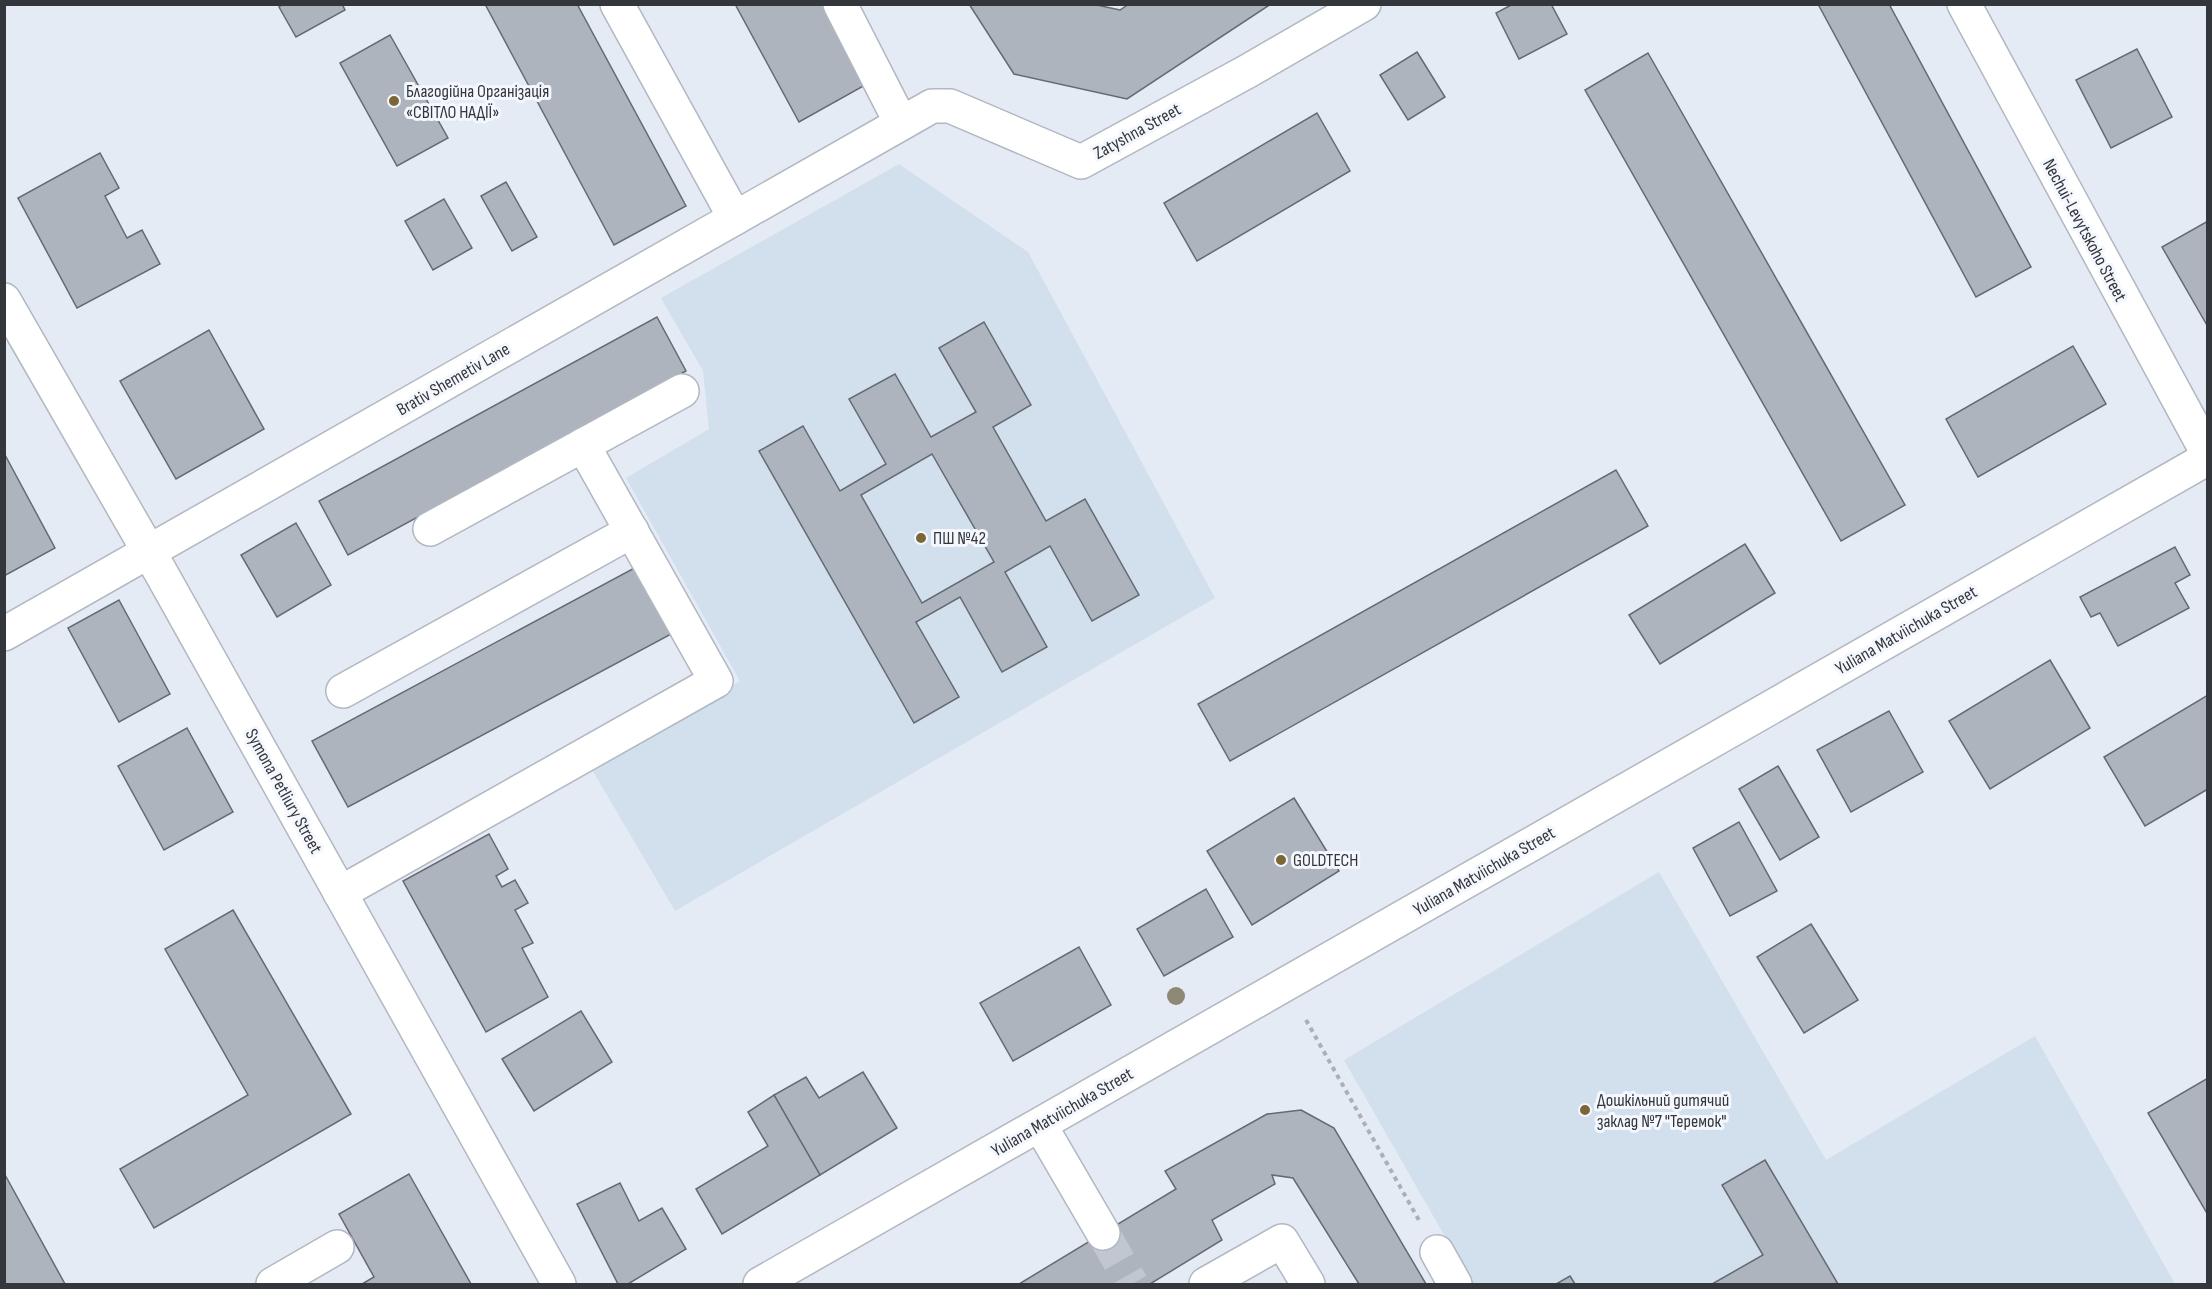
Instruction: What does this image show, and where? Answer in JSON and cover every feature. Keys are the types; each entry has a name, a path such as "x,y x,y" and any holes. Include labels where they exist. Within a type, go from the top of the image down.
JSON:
{"street":[{"path":"617,4 735,218"},
{"path":"840,4 901,123"},
{"name":"Zatyshna Street","path":"901,123 932,106 951,106 1081,162 1248,71 1364,4"},
{"name":"Nechui-Levytskoho Street","path":"1964,4 2208,456"},
{"name":"Brativ Shemetiv Lane","path":"4,634 901,123"},
{"name":"Symona Petliury Street","path":"4,300 149,552 560,1284"},
{"path":"430,529 681,392"},
{"path":"340,893 716,681 583,445"},
{"name":"Yuliana Matviichuka Street","path":"760,1284 2208,456"},
{"path":"343,691 632,531"},
{"path":"1040,1125 1103,1233"},
{"path":"1206,1284 1282,1241 1308,1284"},
{"path":"273,1284 337,1247"},
{"path":"1437,1252 1455,1284"}],"path":[{"path":"1306,1020 1437,1252"}],"shaded area":[{"name":"ПШ №42","path":"899,164 1028,252 1215,598 675,911 591,768 740,681 626,478 709,429 703,371 661,298"},
{"name":"Дошкільний дитячий заклад №7 \"Теремок\"","path":"1659,872 1826,1160 2035,1036 2175,1284 1472,1284 1344,1060"}],"building":[{"path":"283,4 342,4 345,10 296,37 279,7"},
{"path":"485,4 577,4 686,206 614,245"},
{"path":"735,4 824,4 867,84 799,122"},
{"path":"969,4 1092,4 1120,10 1129,4 1271,4 1127,99 1014,74"},
{"path":"1513,4 1551,4 1567,34 1519,59 1496,13"},
{"path":"1818,4 1889,4 2031,267 1976,297"},
{"name":"Благодійна Організація «СВІТЛО НАДІЇ»","path":"390,35 448,138 397,166 340,63"},
{"path":"2137,49 2172,117 2111,148 2076,80"},
{"path":"1417,52 1445,97 1408,120 1380,75"},
{"path":"1648,53 1905,505 1841,541 1585,90"},
{"path":"1317,113 1350,171 1197,261 1164,203"},
{"path":"100,153 119,188 105,196 127,238 142,230 160,264 77,308 18,198"},
{"path":"506,182 537,237 512,251 481,196"},
{"path":"444,199 472,248 433,270 405,221"},
{"path":"2208,221 2208,327 2162,247"},
{"path":"657,317 686,371 348,555 319,501"},
{"path":"984,322 1031,405 993,427 1046,521 1085,499 1139,595 1092,621 1050,546 1005,572 1047,647 1002,672 960,597 916,622 959,697 914,723 759,451 803,426 840,491 886,464 849,399 895,374 931,437 976,412 939,348","holes":["932,454 994,562 922,603 861,495"]},
{"path":"209,330 264,429 176,479 120,381"},
{"path":"2073,346 2106,404 1978,477 1946,419"},
{"path":"4,453 55,548 4,576"},
{"path":"1616,470 1648,526 1230,761 1198,704"},
{"path":"296,523 331,585 277,617 241,555"},
{"path":"1745,544 1775,593 1660,664 1629,615"},
{"path":"2175,547 2190,575 2175,583 2189,608 2118,646 2100,613 2091,617 2080,597"},
{"path":"640,565 675,632 348,807 312,741"},
{"path":"119,600 170,694 119,722 68,628"},
{"path":"2050,660 2090,728 1990,789 1949,721"},
{"path":"2208,695 2208,789 2145,826 2104,757"},
{"path":"1889,711 1923,772 1851,812 1817,750"},
{"path":"187,728 233,812 164,850 118,766"},
{"path":"1778,766 1819,837 1780,860 1739,789"},
{"path":"1294,798 1339,871 1252,925 1207,851"},
{"path":"1739,822 1777,891 1730,916 1693,848"},
{"path":"489,834 508,869 496,876 502,887 515,880 528,903 515,910 533,943 522,948 548,997 486,1032 403,881"},
{"path":"1206,889 1233,937 1164,976 1137,929"},
{"path":"233,910 351,1114 154,1228 120,1169 248,1095 165,949"},
{"path":"1811,924 1858,1000 1804,1033 1757,957"},
{"path":"1079,947 1111,1005 1013,1061 980,1003"},
{"path":"581,1011 612,1062 534,1111 502,1059"},
{"path":"863,1072 897,1128 820,1175 774,1095 806,1077 819,1098"},
{"path":"2208,1078 2208,1215 2148,1113"},
{"path":"774,1095 820,1175 722,1234 696,1189 768,1146 748,1112"},
{"path":"1301,1110 1334,1128 1426,1284 1359,1284 1293,1178 1272,1175 1275,1184 1212,1220 1222,1240 1150,1284 1019,1284 1176,1189 1165,1171 1267,1114"},
{"path":"1765,1160 1838,1284 1712,1284 1763,1255 1722,1185"},
{"path":"4,1173 65,1284 4,1284"},
{"path":"409,1174 471,1284 362,1284 374,1277 339,1214"},
{"path":"620,1183 639,1221 662,1208 686,1249 628,1284 618,1284 577,1204"},
{"path":"1570,1276 1575,1284 1556,1284"}],"tunnel":[{"path":"1103,1233 1132,1284"}],"place":[{"name":"Благодійна Організація «СВІТЛО НАДІЇ»","path":"394,101"},
{"name":"ПШ №42","path":"921,538"},
{"name":"GOLDTECH","path":"1281,860"},
{"name":"Дошкільний дитячий заклад №7 \"Теремок\"","path":"1585,1110"}]}
